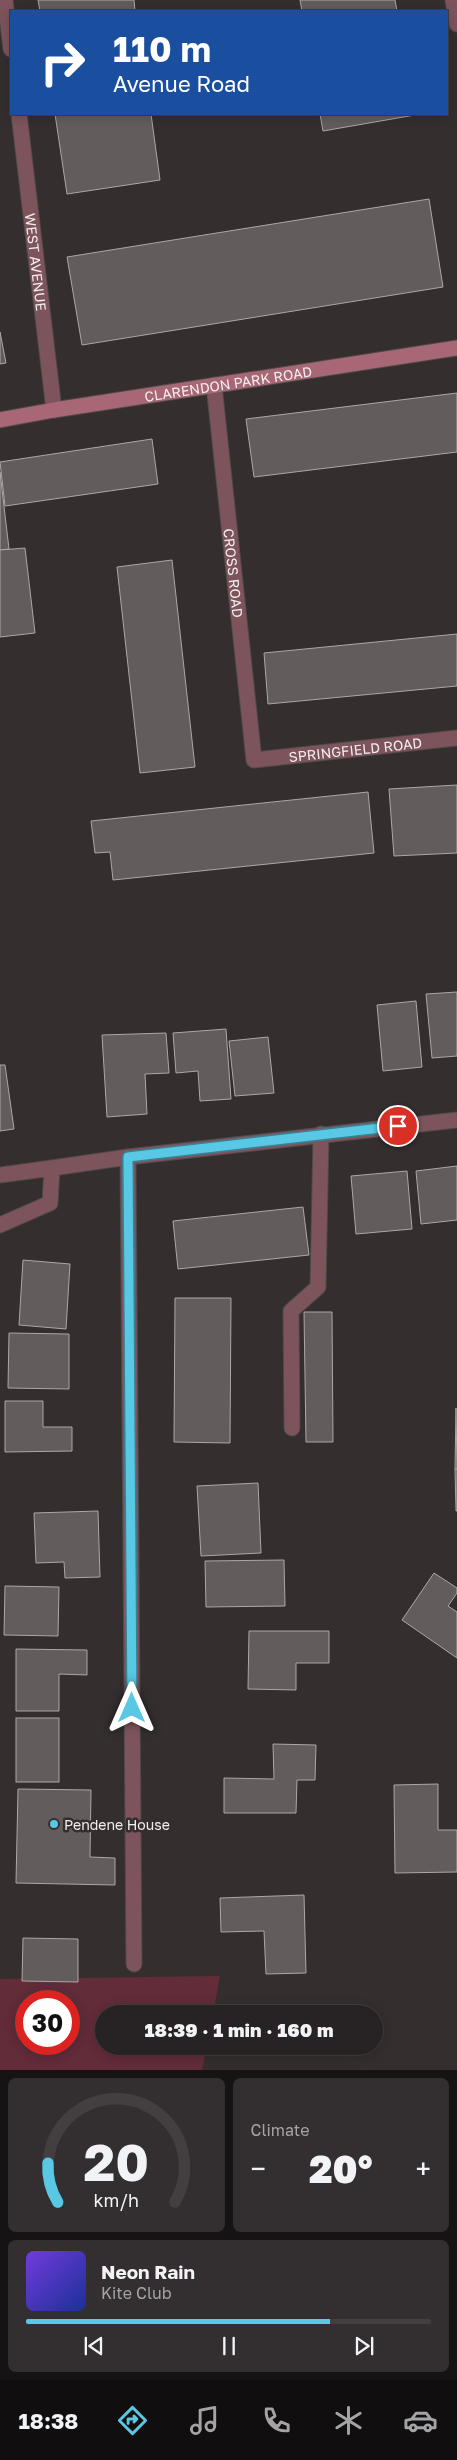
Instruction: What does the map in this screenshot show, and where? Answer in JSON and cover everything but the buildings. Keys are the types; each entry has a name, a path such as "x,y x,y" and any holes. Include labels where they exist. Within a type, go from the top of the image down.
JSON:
{"street":[{"path":"6,0 4,20 10,45"},
{"path":"453,0 457,24"},
{"name":"WEST AVENUE","path":"19,115 54,410"},
{"name":"CLARENDON PARK ROAD","path":"0,420 457,348"},
{"name":"CROSS ROAD","path":"214,385 254,760"},
{"name":"SPRINGFIELD ROAD","path":"254,760 457,738"},
{"path":"0,1175 128,1157 457,1120"},
{"path":"292,1428 291,1310 318,1287 321,1134"},
{"path":"128,1157 134,1964"},
{"path":"0,1225 50,1203 52,1168"}],"shaded area":[{"path":"220,1976 215,2005 95,2005 95,2055 205,2055 202,2070 0,2070 0,1979"}],"place":[{"name":"Pendene House","path":"54,1824"}],"route":[{"path":"132,1708 128,1157 398,1126"}]}
